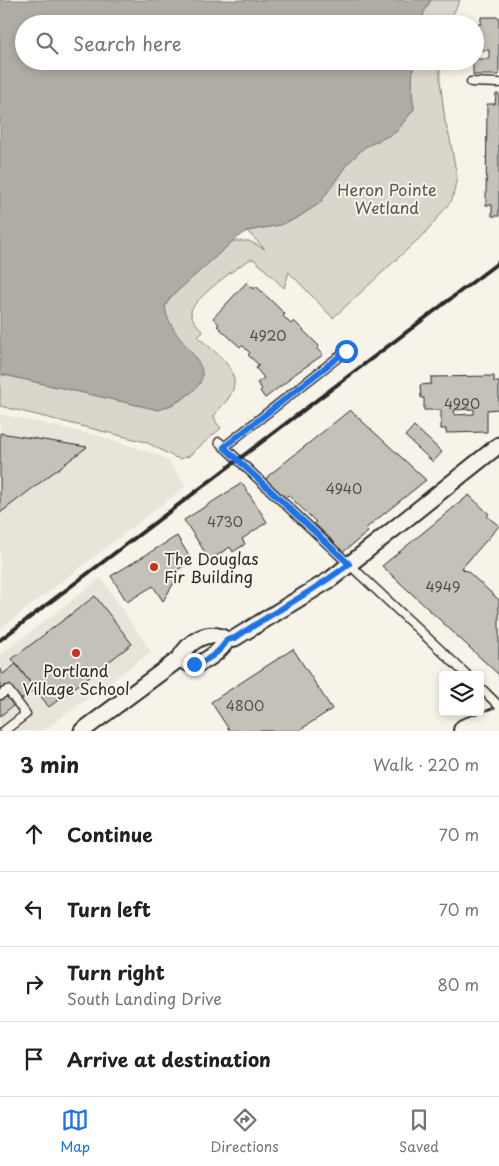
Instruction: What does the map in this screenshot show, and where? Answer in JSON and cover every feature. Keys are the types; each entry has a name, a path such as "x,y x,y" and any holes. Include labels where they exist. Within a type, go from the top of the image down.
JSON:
{"main road":[{"path":"466,731 499,720"}],"street":[{"path":"82,731 179,659 186,648 206,636 220,635 227,640 235,638 331,578 499,445"}],"lane":[{"path":"471,82 499,83"},
{"path":"346,351 222,444 463,671"},
{"path":"0,695 8,690 26,714 4,731"},
{"path":"484,691 499,706"}],"shaded area":[{"path":"0,0 431,0 423,15 15,15 15,70 413,70 414,109 396,132 365,147 347,164 320,203 297,218 280,225 247,231 233,241 171,297 165,306 170,322 198,361 202,373 199,384 186,397 159,410 0,374"},
{"path":"0,414 100,436 163,457 169,462 186,486 0,629"},
{"name":"Portland Village School","path":"101,578 151,652 43,731 0,731 0,655"}],"green space":[{"path":"431,0 460,0 452,15 423,15"},
{"name":"Heron Pointe Wetland","path":"413,70 440,70 445,121 457,177 452,200 424,234 333,318 289,272 284,288 255,260 251,259 227,275 198,300 193,307 191,315 203,332 198,337 225,362 230,369 234,385 231,394 214,416 221,428 189,456 180,459 146,442 0,406 0,374 159,410 187,396 200,381 166,315 165,306 171,297 233,241 249,241 265,249 247,231 280,225 297,218 320,203 347,164 365,147 396,132 414,109"}],"building":[{"path":"484,17 499,17 499,75 473,75 473,70 484,70 484,59 489,59 489,50 484,50"},
{"path":"496,94 499,94 499,216 492,216 492,205 486,205 487,104 495,104"},
{"path":"247,282 254,289 256,286 285,314 283,316 291,324 294,321 319,346 317,349 323,355 289,378 265,398 260,391 262,389 257,383 264,378 256,368 259,365 248,355 250,353 242,345 240,347 217,326 219,324 213,318"},
{"path":"494,376 494,382 499,382 499,409 487,410 487,432 446,433 446,429 441,429 441,410 424,410 424,398 421,398 420,385 431,384 431,377","holes":["474,409 474,414 455,415 454,410"]},
{"path":"350,410 426,480 365,529 368,532 342,553 332,545 335,543 314,523 316,522 288,495 284,499 265,481 268,476"},
{"path":"414,426 442,452 433,462 405,436"},
{"path":"0,433 87,447 0,513"},
{"path":"242,483 267,522 242,539 245,544 233,552 230,547 210,560 184,520"},
{"path":"469,495 489,514 487,516 499,526 462,568 499,600 499,675 382,566"},
{"name":"The Douglas Fir Building","path":"177,536 192,561 174,572 177,578 163,601 153,586 127,602 111,576"},
{"path":"95,596 132,644 49,707 12,659"},
{"path":"293,649 332,709 298,731 230,731 211,702"},
{"path":"16,664 35,689 0,716 0,669 3,674"}],"railway":[{"path":"0,640 499,262"}],"place":[{"name":"The Douglas Fir Building","path":"154,567"},
{"name":"Portland Village School","path":"76,653"}],"route":[{"path":"194,664 220,651 227,640 235,638 298,600 349,564 224,447 346,351"}]}
